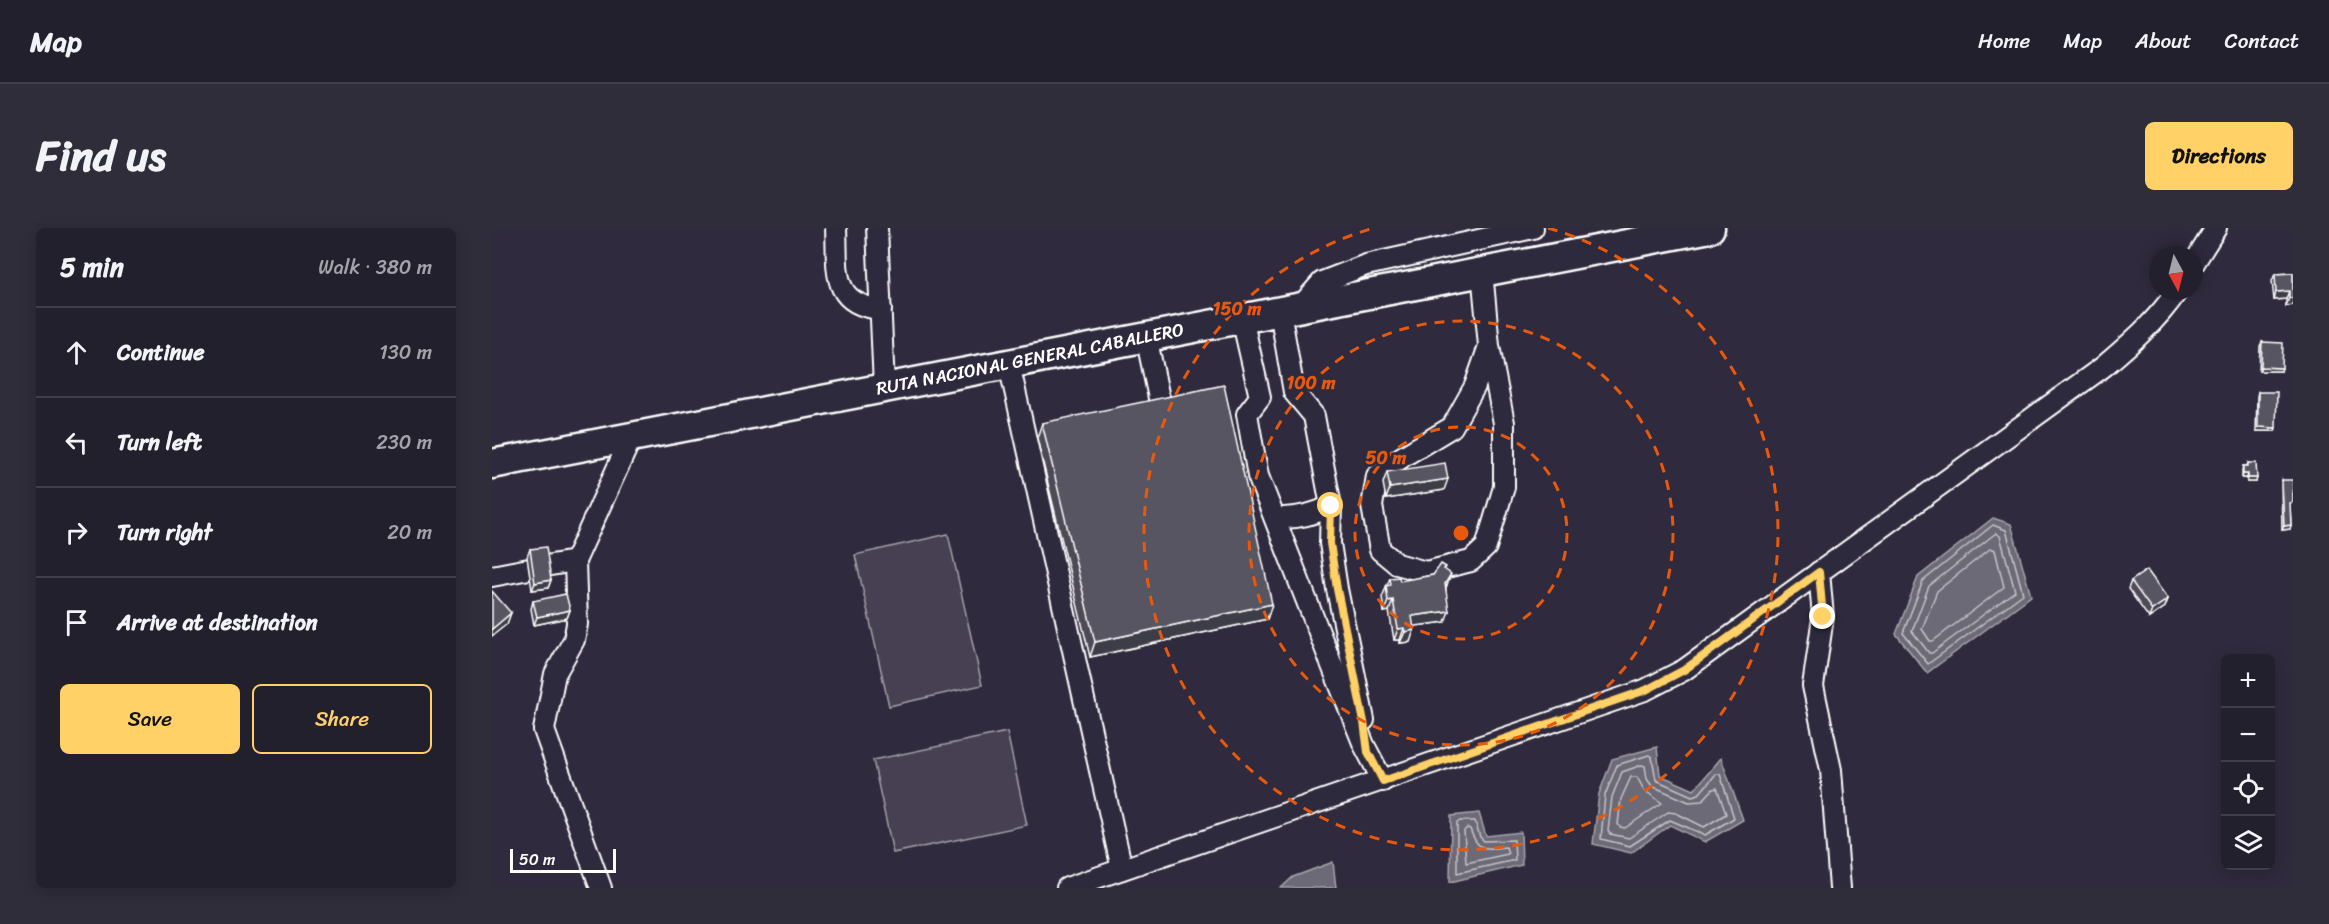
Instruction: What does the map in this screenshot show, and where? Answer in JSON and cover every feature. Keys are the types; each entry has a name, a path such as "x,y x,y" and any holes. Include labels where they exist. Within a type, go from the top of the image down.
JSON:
{"highway":[{"name":"RUTA NACIONAL GENERAL CABALLERO","path":"492,464 1710,228"}],"street":[{"path":"836,228 837,265 842,291 852,303 866,308 881,309"},
{"path":"877,228 884,387"},
{"path":"1368,752 1337,589 1330,543 1331,506 1314,416 1294,392 1291,309 1322,282 1366,265 1533,228"},
{"path":"2203,249 2216,228"},
{"path":"1482,271 1489,346 1504,423 1504,487 1486,547 1470,561 1426,572 1397,564 1380,550 1372,506 1377,476 1402,457 1452,427 1475,386 1489,346"},
{"path":"1066,888 1646,690 1684,670 2103,367 2145,330 2171,300"},
{"path":"1242,318 1260,397"},
{"path":"1146,336 1160,403"},
{"path":"1009,364 1122,869"},
{"path":"1294,392 1260,397 1247,414 1258,476 1333,668 1368,752 1383,781"},
{"path":"601,888 544,730 555,674 574,640 577,624 575,561 632,436"},
{"path":"1275,518 1290,519 1317,513 1331,506"},
{"path":"492,576 575,561"},
{"path":"1819,572 1823,617 1813,686 1831,770 1840,888"}],"shaded area":[{"path":"948,534 982,685 889,706 855,555"},
{"path":"1007,732 1027,825 893,853 873,760"}],"water":[{"path":"1993,518 2011,524 2031,596 1927,673 1896,634 1918,577"},
{"path":"1657,747 1660,775 1694,790 1721,758 1743,820 1705,842 1670,825 1631,853 1593,844 1599,794 1612,759"},
{"path":"1479,813 1486,836 1521,832 1522,865 1450,882 1451,816"},
{"path":"1333,862 1336,888 1281,888 1293,877"}],"building":[{"path":"2293,273 2293,298 2289,298 2289,291 2276,292 2275,274"},
{"path":"2262,342 2283,343 2282,368 2261,367"},
{"path":"1224,385 1272,604 1095,642 1042,423"},
{"path":"2258,392 2277,392 2276,428 2258,427"},
{"path":"1445,463 1448,479 1390,488 1387,472"},
{"path":"2248,463 2256,463 2257,478 2248,478 2248,474 2243,474 2243,466 2248,466"},
{"path":"2282,480 2293,480 2293,502 2290,503 2291,525 2284,526"},
{"path":"546,547 551,580 535,583 530,549"},
{"path":"1441,564 1451,574 1445,584 1449,611 1412,616 1414,630 1405,632 1404,628 1398,629 1393,600 1388,601 1386,586 1391,585 1390,578 1399,577 1400,581 1433,575"},
{"path":"2147,570 2168,599 2152,610 2131,581"},
{"path":"492,591 511,613 492,629"},
{"path":"566,594 570,610 537,617 533,601"}],"route":[{"path":"1331,506 1330,543 1337,589 1368,752 1383,781 1646,690 1684,670 1819,572 1823,617"}]}
